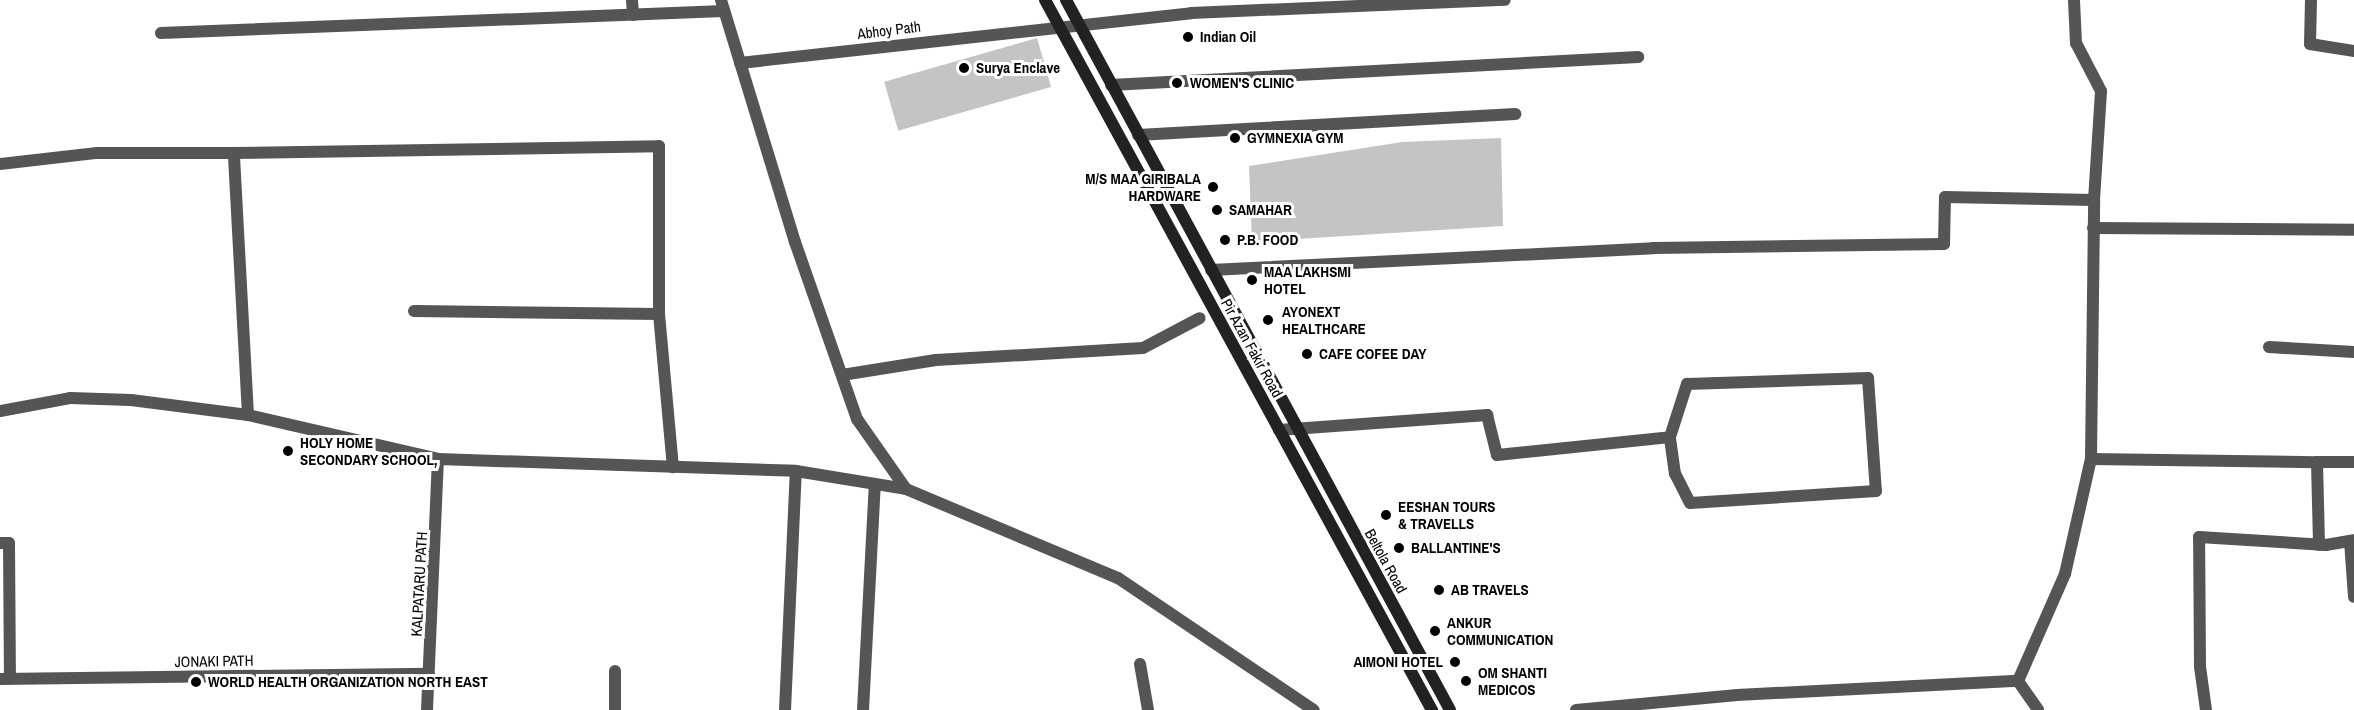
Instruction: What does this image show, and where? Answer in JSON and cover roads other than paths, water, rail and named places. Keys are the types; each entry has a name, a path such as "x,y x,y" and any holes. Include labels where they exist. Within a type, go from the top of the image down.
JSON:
{"main road":[{"name":"Pir Azan Fakir Road","path":"1045,0 1432,710"},
{"name":"Pir Azan Fakir Road","path":"1065,0 1296,427"},
{"name":"Beltola Road","path":"1296,427 1450,710"}],"street":[{"path":"633,0 633,15"},
{"name":"Abhoy Path","path":"740,63 1041,27 1191,13 1505,0"},
{"path":"2018,681 2065,574 2091,459 2093,228 2101,91 2076,43 2074,0"},
{"path":"2311,0 2310,44 2354,51"},
{"path":"161,33 633,15 722,5 857,419 906,489"},
{"path":"1111,85 1638,57"},
{"path":"1138,135 1515,114"},
{"path":"0,164 82,159 97,153 659,146 659,314 673,467"},
{"path":"234,153 248,414"},
{"path":"1211,270 1653,248 1944,244 1945,197 2094,200"},
{"path":"2093,228 2354,230"},
{"path":"414,311 659,314"},
{"path":"842,375 936,360 1143,348 1200,318"},
{"path":"2269,347 2354,352"},
{"path":"1868,378 1876,491 1690,502 1675,474 1670,436 1687,384 1868,378"},
{"path":"0,411 70,398 248,414 438,459 796,471 906,489 1118,578 1314,710"},
{"path":"1279,430 1487,415 1497,455 1670,436"},
{"name":"KALPATARU PATH","path":"427,710 438,459"},
{"path":"2091,459 2354,462"},
{"path":"2317,462 2319,545"},
{"path":"785,710 796,471"},
{"path":"863,710 875,484"},
{"path":"2206,710 2200,667 2199,537 2319,545 2352,541 2354,597"},
{"path":"0,543 9,543 5,679"},
{"path":"1140,664 1148,710"},
{"path":"615,670 615,710"},
{"name":"JONAKI PATH","path":"5,679 429,674"},
{"path":"1576,710 1737,695 2018,681"},
{"path":"2018,681 2038,710"}],"place":[{"name":"Indian Oil","path":"1188,37"},
{"name":"Surya Enclave","path":"964,68"},
{"name":"WOMEN'S CLINIC","path":"1177,83"},
{"name":"GYMNEXIA GYM","path":"1235,138"},
{"name":"M/S MAA GIRIBALA HARDWARE","path":"1213,187"},
{"name":"SAMAHAR","path":"1217,210"},
{"name":"P.B. FOOD","path":"1225,240"},
{"name":"MAA LAKHSMI HOTEL","path":"1252,280"},
{"name":"AYONEXT HEALTHCARE","path":"1268,320"},
{"name":"CAFE COFEE DAY","path":"1307,354"},
{"name":"HOLY HOME SECONDARY SCHOOL,","path":"288,451"},
{"name":"EESHAN TOURS & TRAVELLS","path":"1386,515"},
{"name":"BALLANTINE'S","path":"1399,548"},
{"name":"AB TRAVELS","path":"1439,590"},
{"name":"ANKUR COMMUNICATION","path":"1435,631"},
{"name":"AIMONI HOTEL","path":"1455,662"},
{"name":"OM SHANTI MEDICOS","path":"1466,681"},
{"name":"WORLD HEALTH ORGANIZATION NORTH EAST","path":"196,682"}]}
